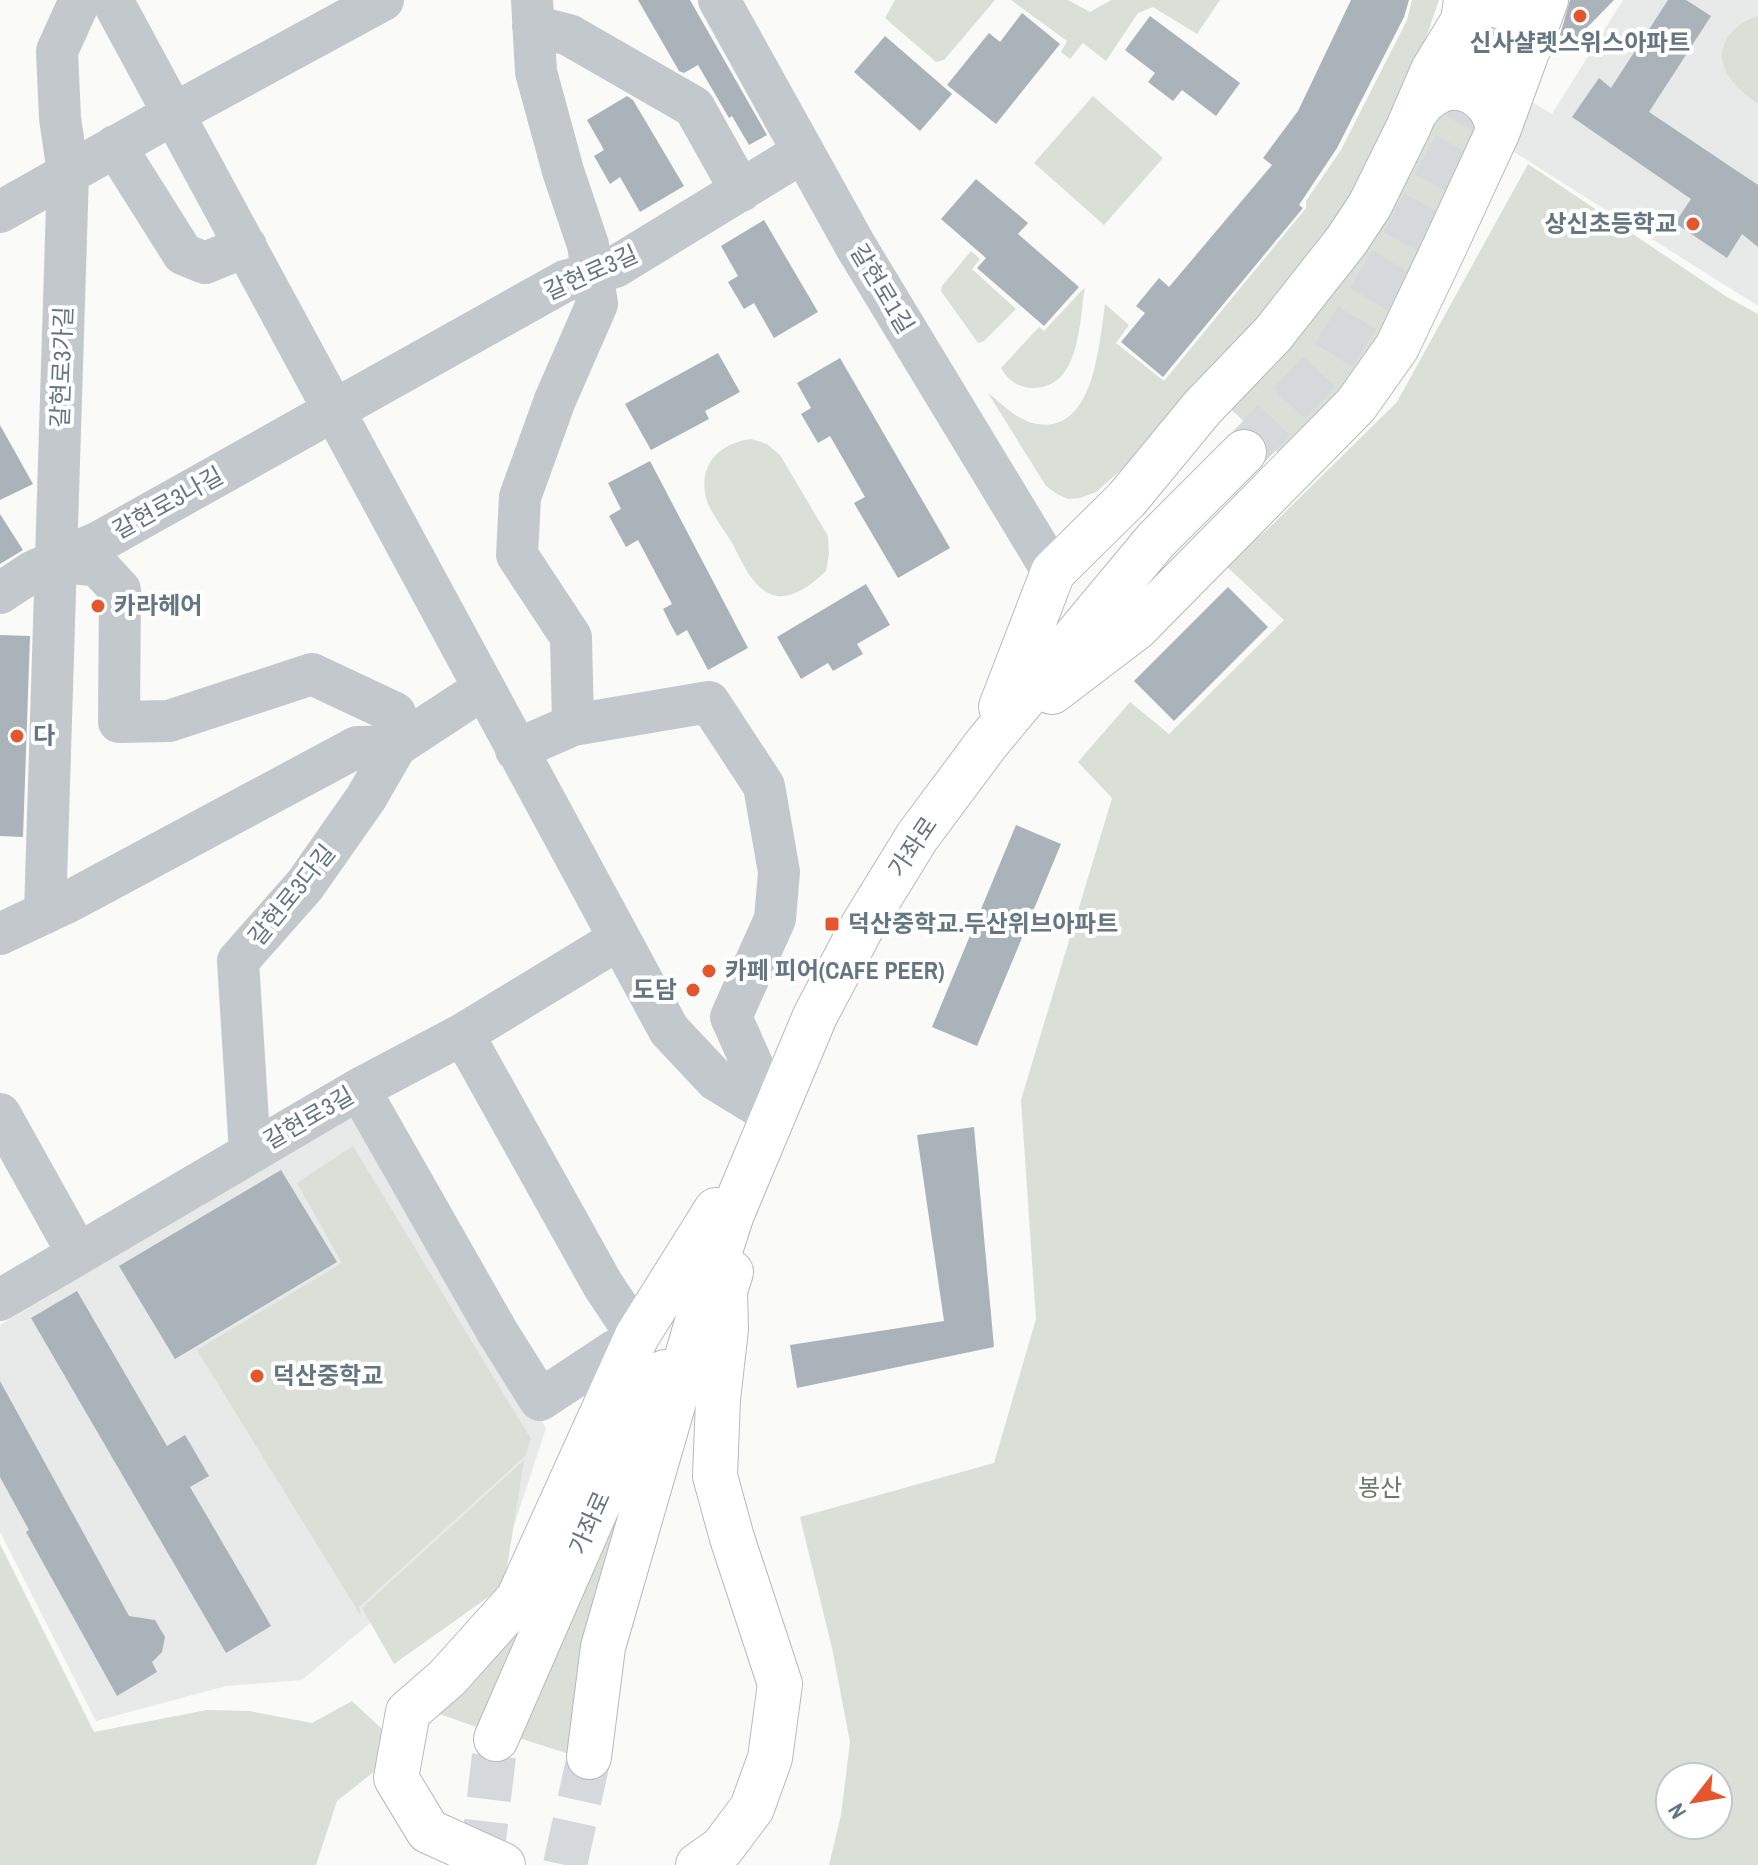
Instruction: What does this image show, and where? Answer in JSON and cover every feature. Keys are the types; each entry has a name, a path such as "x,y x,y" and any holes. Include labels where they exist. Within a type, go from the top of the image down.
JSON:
{"main road":[{"path":"987,743 1136,628 1356,405 1397,347 1498,131 1546,0"},
{"path":"987,743 1053,572 1127,499 1202,408 1273,334 1320,277 1370,205 1464,10 1472,12 1488,4 1511,10 1522,19 1529,31 1530,46"},
{"path":"1415,112 1429,96 1447,89 1466,89 1487,100 1497,117 1498,131"},
{"name":"가좌로","path":"589,1757 603,1647 699,1315 732,1214 815,1016 863,925 917,837 987,743 1156,540 1244,452"},
{"path":"503,1865 428,1831 396,1778 408,1712 447,1678 518,1599 637,1336 775,1116"},
{"path":"698,1865 722,1848 752,1808 770,1758 780,1684 715,1476 718,1399 726,1329 725,1291 775,1116"},
{"name":"가좌로","path":"496,1739 629,1434 699,1315"}],"street":[{"name":"갈현로3가길","path":"45,913 68,173 60,118 57,51 80,0"},
{"path":"112,0 669,1030 716,1080 775,1116"},
{"path":"0,212 383,0"},
{"name":"갈현로1길","path":"719,0 855,245 1053,572"},
{"path":"533,13 694,107 741,191"},
{"path":"533,13 536,72 563,171 588,245 597,304 555,400 520,497 517,555 571,637 573,725"},
{"path":"115,146 183,254 205,263 246,246"},
{"name":"갈현로3길","path":"335,411 565,281 615,267 803,152"},
{"name":"갈현로3나길","path":"0,593 32,572 99,542 335,411"},
{"path":"0,934 357,747 396,746 395,713 312,674 169,721 119,722 120,590 98,566 55,561"},
{"name":"갈현로3다길","path":"250,1153 238,961 305,885 366,798 396,746 483,689"},
{"path":"516,750 573,725 709,702 764,786 779,872 775,919 731,1017 775,1116"},
{"name":"갈현로3길","path":"0,1300 359,1089 463,1034 619,939"},
{"path":"359,1089 498,1333 540,1400 637,1336 603,1285 463,1034"},
{"path":"0,1114 78,1254"}],"shaded area":[{"name":"상신초등학교","path":"1623,0 1758,0 1758,306 1503,145 1527,99 1552,114"},
{"name":"덕산중학교","path":"354,1112 546,1428 503,1559 375,1619 302,1680 226,1686 96,1721 0,1532 0,1325"}],"green space":[{"path":"895,0 995,0 944,60 936,62 885,18"},
{"path":"1011,0 1068,0 1090,12 1111,0 1220,0 1197,34 1153,7 1138,13 1106,61 1083,43 1070,59 1061,52 1067,41"},
{"path":"1412,0 1439,0 1418,61 1338,219 1236,349 1129,463 1096,492 1080,498 1068,499 1046,486 988,393 1029,422 1051,424 1067,418 1080,404 1089,386 1105,304 1129,325 1116,343 1164,381 1306,208 1306,201 1341,150 1407,20"},
{"path":"1758,16 1758,104 1733,82 1722,58 1726,40 1732,32"},
{"path":"1093,96 1163,158 1104,225 1034,163"},
{"path":"1435,101 1466,102 1483,124 1390,337 1282,456 1225,404"},
{"name":"봉산","path":"1528,164 1727,297 1758,314 1758,1865 829,1865 841,1815 850,1742 832,1648 800,1517 994,1463 1036,1319 1021,1100 1112,798 1078,762 1130,702 1169,734 1284,620 1226,566 1397,402"},
{"path":"971,251 980,259 972,269 1016,309 984,341 978,343 941,291"},
{"path":"1085,287 1074,351 1060,378 1047,386 1031,388 1013,382 1001,368 1039,327 1044,331"},
{"path":"751,439 767,444 780,455 828,536 826,571 810,585 791,595 777,596 755,582 706,498 705,475 714,457 730,445"},
{"path":"353,1146 531,1439 525,1456 359,1607 361,1616 197,1350 342,1263 297,1183"},
{"path":"524,1460 504,1586 394,1664 362,1608"},
{"path":"623,1498 569,1754 519,1738"},
{"path":"0,1544 94,1732 207,1710 249,1711 312,1723 352,1701 383,1730 385,1763 337,1801 316,1865 0,1865"},
{"path":"538,1595 482,1729 434,1712"}],"building":[{"path":"638,0 690,0 767,135 749,145 698,65 684,73 679,71"},
{"path":"1351,0 1409,0 1404,17 1337,148 1299,205 1303,208 1163,377 1121,342 1145,313 1136,306 1159,278 1169,287 1272,165 1263,158 1298,111"},
{"name":"신사샬렛스위스아파트","path":"1570,0 1614,0 1572,43 1560,35"},
{"path":"1668,0 1686,0 1711,16 1649,112 1758,185 1758,247 1742,234 1727,258 1675,223 1691,199 1572,117 1599,78 1611,88"},
{"path":"1022,13 1060,44 996,124 947,85 989,33 1000,42"},
{"path":"1150,16 1240,83 1216,116 1182,90 1173,101 1148,82 1155,73 1125,50"},
{"path":"885,36 952,94 920,131 854,72"},
{"path":"627,96 633,100 684,186 640,212 620,177 610,184 594,156 604,150 587,120"},
{"path":"976,179 1028,223 1018,234 1079,287 1044,326 977,268 986,258 941,219"},
{"path":"764,220 818,312 774,338 754,303 744,309 728,282 738,276 721,246"},
{"path":"718,353 740,392 705,411 709,419 651,450 625,404"},
{"path":"840,358 950,548 898,578 854,503 865,497 830,436 818,443 801,414 811,408 797,383"},
{"path":"0,425 33,484 0,500"},
{"path":"650,461 748,648 708,670 687,630 677,636 671,625 663,609 672,604 638,540 626,547 609,516 621,509 608,483"},
{"path":"0,514 23,550 0,564"},
{"path":"866,584 890,625 857,644 863,654 833,671 828,663 801,679 777,637"},
{"path":"1228,587 1268,627 1174,721 1134,681"},
{"name":"다","path":"0,635 30,636 23,837 0,836"},
{"path":"1016,825 1061,844 977,1046 932,1027"},
{"path":"974,1127 994,1347 797,1388 790,1345 944,1321 917,1135"},
{"path":"281,1170 337,1262 175,1359 119,1266"},
{"path":"77,1291 167,1446 185,1435 209,1476 190,1487 271,1626 226,1653 31,1318"},
{"path":"0,1381 129,1616 155,1620 165,1637 162,1652 152,1662 157,1672 117,1696 26,1532 29,1530 0,1477"}],"tunnel":[{"path":"1244,452 1332,358 1400,248 1471,117 1489,69 1507,0"},
{"path":"481,1865 496,1739"},
{"path":"565,1865 589,1757"}],"place":[{"name":"신사샬렛스위스아파트","path":"1580,16"},
{"name":"상신초등학교","path":"1693,224"},
{"name":"카라헤어","path":"98,606"},
{"name":"다","path":"17,736"},
{"name":"덕산중학교.두산위브아파트","path":"832,924"},
{"name":"카페 피어(CAFE PEER)","path":"709,971"},
{"name":"도담","path":"693,990"},
{"name":"덕산중학교","path":"257,1376"}]}
